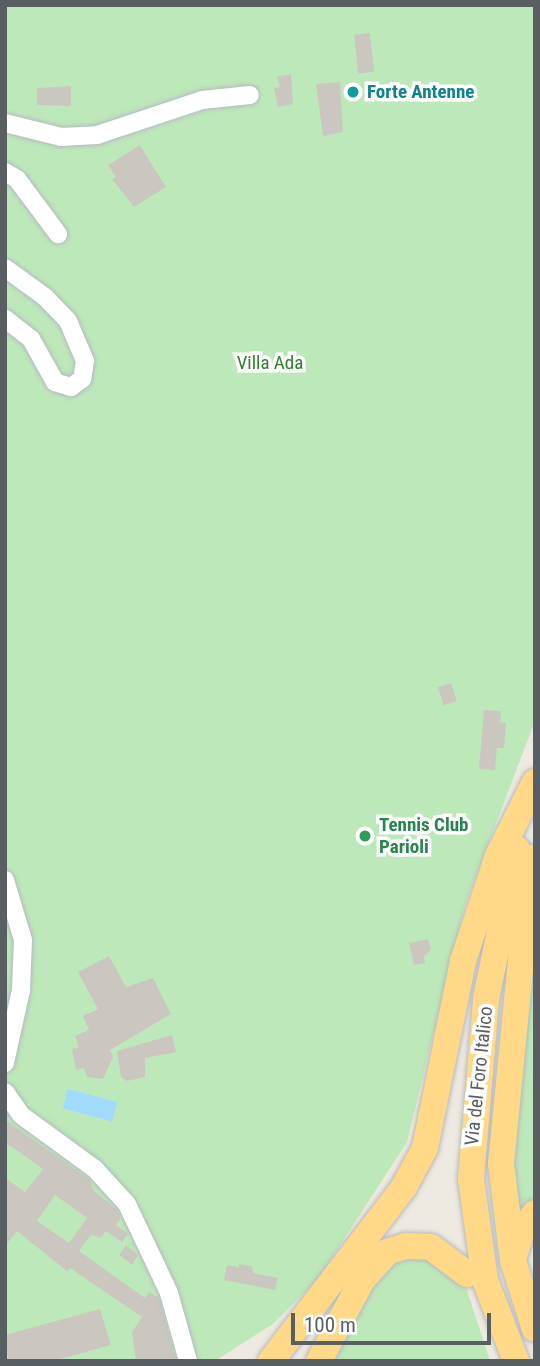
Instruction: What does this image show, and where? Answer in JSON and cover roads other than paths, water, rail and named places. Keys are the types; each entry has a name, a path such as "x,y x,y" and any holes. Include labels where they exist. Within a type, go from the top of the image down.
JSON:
{"highway":[{"path":"271,1361 404,1187 425,1148 458,981 492,873 535,782"},
{"name":"Via del Foro Italico","path":"516,1361 491,1300 478,1248 472,1206 471,1144 493,958 535,790"},
{"path":"533,852 502,1148 504,1212 513,1261 535,1329"},
{"name":"Via del Foro Italico","path":"533,852 506,967 486,1168 490,1226 501,1277 535,1361"},
{"path":"492,873 470,998 455,1138 456,1208 467,1274 499,1361"},
{"path":"513,1261 522,1231 535,1213"},
{"path":"319,1361 362,1280 384,1254 407,1246 431,1247 467,1274"}],"street":[{"path":"5,124 61,137 97,135 202,100 250,95"},
{"path":"5,172 17,179 58,234"},
{"path":"5,268 62,312 83,354 82,379 71,387 55,382 32,339 5,319"},
{"path":"5,880 23,940 21,990 5,1063"},
{"path":"5,1092 21,1115 95,1169 127,1204 157,1263 188,1361"}],"water":[{"path":"68,1089 117,1102 112,1122 63,1108"}],"place":[{"name":"Forte Antenne","path":"353,92"},
{"name":"Tennis Club Parioli","path":"365,836"}],"park label":[{"name":"Villa Ada","path":"270,363"}]}
